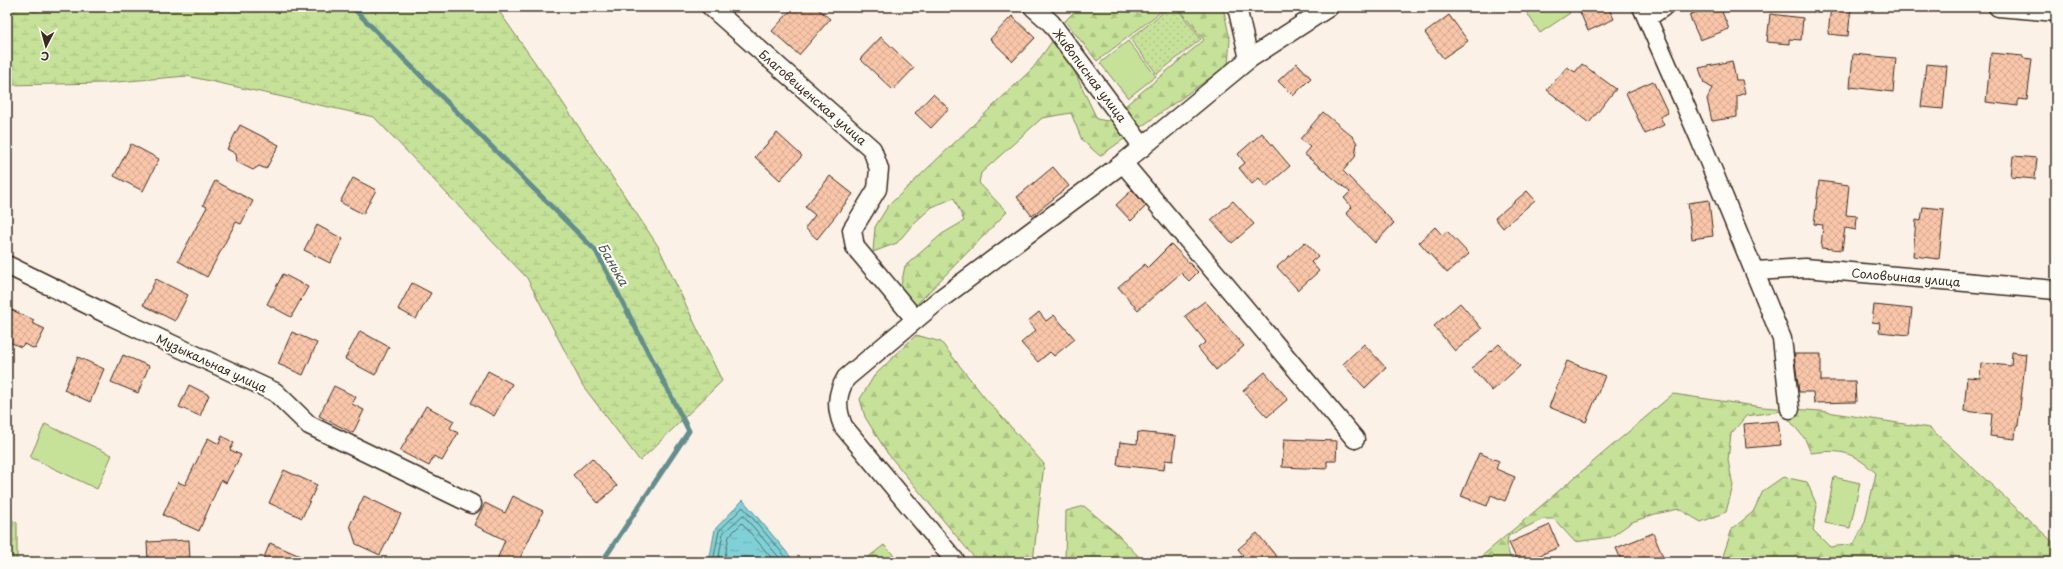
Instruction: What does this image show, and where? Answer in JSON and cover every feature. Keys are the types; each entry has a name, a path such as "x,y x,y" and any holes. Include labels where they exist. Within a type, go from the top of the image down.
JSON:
{"street":[{"name":"Благовещенская улица","path":"711,7 872,149 879,169 877,189 852,230 855,247 915,320"},
{"name":"Живописная улица","path":"1033,7 1051,23 1143,147"},
{"path":"1237,7 1249,59"},
{"path":"956,562 843,426 838,412 837,400 839,388 846,378 939,300 1123,163 1249,59 1329,7"},
{"path":"1663,7 1645,13 1755,271 1782,339 1790,409"},
{"path":"1998,7 2056,12"},
{"path":"1123,163 1355,439"},
{"name":"Музыкальная улица","path":"7,266 275,392 309,426 472,504"},
{"name":"Соловьиная улица","path":"1755,271 1805,268 2056,290"}],"green space":[{"path":"7,7 496,7 557,94 658,246 722,381 640,461 583,386 527,278 374,117 187,76 105,83 7,85"},
{"path":"1079,7 1167,7 1097,61 1065,21"},
{"path":"1170,7 1176,7 1201,39 1157,74 1130,39"},
{"path":"1178,7 1223,7 1230,40 1228,65 1100,156 1082,140 1071,113 1042,118 981,173 979,183 1007,212 916,305 905,300 900,290 905,266 942,234 964,221 954,198 932,207 913,224 897,243 873,252 875,227 888,206 1033,68 1053,40 1070,62 1097,119 1107,121 1204,40"},
{"path":"1523,7 1566,7 1570,13 1540,33"},
{"path":"1128,41 1156,76 1128,98 1100,63"},
{"path":"916,335 941,342 985,398 1044,464 1033,562 978,562 888,454 865,417 860,399 874,376"},
{"path":"1673,394 1762,407 1821,411 1930,428 2056,545 2056,562 1721,562 1732,529 1753,512 1763,491 1783,477 1807,482 1817,506 1813,530 1830,547 1854,544 1865,522 1876,473 1853,456 1831,451 1811,453 1805,439 1782,411 1746,416 1731,434 1728,460 1733,486 1726,512 1701,522 1679,509 1655,514 1632,522 1611,537 1575,542 1554,519 1543,519 1508,536 1507,548 1512,562 1475,562"},
{"path":"45,424 112,455 97,489 30,457"},
{"path":"1834,477 1860,483 1850,528 1825,523"},
{"path":"1084,506 1115,532 1144,562 1065,562 1066,511"},
{"path":"7,517 17,523 17,562 7,562"},
{"path":"884,545 900,562 862,562"}],"water":[{"path":"743,500 795,562 709,562 715,529"}],"building":[{"path":"794,7 816,7 830,19 799,55 772,31"},
{"path":"1578,7 1608,7 1614,19 1588,31"},
{"path":"1708,7 1720,7 1729,29 1700,40 1689,15"},
{"path":"1831,7 1851,7 1848,36 1828,34"},
{"path":"1770,14 1803,18 1801,40 1789,39 1789,44 1767,42"},
{"path":"1449,15 1468,41 1443,58 1425,33"},
{"path":"1012,16 1035,38 1013,61 990,39"},
{"path":"881,37 914,68 893,90 860,59"},
{"path":"1991,53 2023,56 2023,58 2032,59 2027,100 2018,99 2018,106 1986,102"},
{"path":"1853,54 1896,58 1893,92 1850,87"},
{"path":"1732,61 1736,80 1742,80 1745,93 1737,96 1737,117 1712,121 1707,99 1712,88 1704,83 1699,68"},
{"path":"1297,63 1311,78 1293,96 1278,81"},
{"path":"1582,64 1616,89 1589,123 1547,90 1567,67 1575,72"},
{"path":"1926,64 1947,66 1943,109 1921,107"},
{"path":"1653,81 1668,113 1660,117 1664,125 1645,134 1626,93"},
{"path":"933,94 949,109 931,128 915,113"},
{"path":"1323,112 1353,137 1357,143 1355,157 1343,171 1394,223 1375,243 1346,213 1352,207 1344,198 1350,192 1304,154 1310,147 1300,139"},
{"path":"240,125 279,145 266,169 259,166 253,170 237,162 236,154 227,149"},
{"path":"777,133 802,156 780,180 755,157"},
{"path":"1262,133 1290,166 1266,187 1259,178 1252,184 1239,168 1245,163 1238,154"},
{"path":"131,144 159,159 143,191 114,176"},
{"path":"2013,156 2037,158 2035,179 2011,177"},
{"path":"1053,167 1069,186 1032,216 1017,197"},
{"path":"830,176 853,194 817,239 805,228 815,215 805,207"},
{"path":"353,178 376,190 363,214 340,202"},
{"path":"215,181 253,201 241,224 236,222 207,277 178,261 207,207 203,205"},
{"path":"1819,181 1849,185 1846,215 1857,216 1856,230 1845,228 1842,250 1821,248 1823,225 1814,224"},
{"path":"1132,190 1146,206 1131,221 1116,205"},
{"path":"1527,191 1535,200 1503,228 1495,218"},
{"path":"1709,200 1713,236 1692,239 1688,203"},
{"path":"1233,201 1254,224 1232,243 1211,220"},
{"path":"1923,207 1944,209 1939,259 1913,256 1916,220 1921,221"},
{"path":"317,225 343,239 330,263 304,250"},
{"path":"1435,227 1442,235 1447,231 1469,254 1447,273 1419,242"},
{"path":"1305,242 1318,256 1311,262 1319,271 1298,290 1277,267"},
{"path":"1171,244 1198,272 1189,281 1181,273 1138,310 1118,287 1145,264 1147,268"},
{"path":"283,274 308,287 291,317 267,304"},
{"path":"156,279 188,295 175,321 143,305"},
{"path":"412,283 431,293 416,319 398,309"},
{"path":"1205,301 1244,346 1216,370 1198,348 1206,342 1185,316"},
{"path":"1460,303 1482,329 1455,351 1434,326"},
{"path":"1874,305 1912,309 1909,335 1879,332 1880,323 1872,322"},
{"path":"10,309 34,320 32,323 45,329 35,349 24,344 21,347 7,341 7,316"},
{"path":"1039,312 1046,321 1054,315 1075,339 1054,356 1050,352 1038,362 1021,343 1036,330 1028,321"},
{"path":"360,331 389,347 375,375 345,359"},
{"path":"292,332 317,343 303,375 278,364"},
{"path":"1364,344 1386,368 1365,388 1343,364"},
{"path":"1499,344 1520,366 1492,391 1472,368"},
{"path":"2012,352 2026,354 2018,426 2016,426 2015,439 1990,436 1992,414 1964,411 1967,377 1980,378 1981,363 2011,366"},
{"path":"1794,354 1821,354 1821,381 1855,381 1856,402 1814,403 1813,392 1799,392"},
{"path":"123,355 149,366 138,393 111,382"},
{"path":"78,357 104,369 90,402 64,390"},
{"path":"1567,361 1605,376 1586,422 1549,407"},
{"path":"488,371 512,384 494,416 471,403"},
{"path":"1265,372 1288,399 1267,417 1243,391"},
{"path":"189,385 209,395 200,416 179,407"},
{"path":"334,386 356,397 352,404 364,410 353,433 319,416"},
{"path":"426,406 454,421 450,428 458,433 442,461 434,456 429,466 400,451"},
{"path":"1778,421 1781,445 1746,448 1744,424"},
{"path":"1138,432 1176,436 1173,461 1165,460 1164,470 1117,465 1120,442 1137,444"},
{"path":"222,436 234,443 230,450 241,455 226,483 221,480 199,531 163,515 178,482 185,485 208,438 219,444"},
{"path":"1284,439 1337,441 1336,461 1327,461 1327,469 1282,467"},
{"path":"1479,453 1499,461 1496,469 1515,477 1505,501 1491,495 1487,506 1461,496"},
{"path":"592,458 617,486 598,503 573,475"},
{"path":"284,470 317,485 302,518 269,503"},
{"path":"364,496 401,514 380,555 356,544 350,525"},
{"path":"513,496 543,511 518,562 496,562 505,540 474,525 485,503 505,513"},
{"path":"1550,525 1559,547 1524,562 1518,562 1509,543"},
{"path":"1257,533 1281,562 1234,562 1243,555 1238,549"},
{"path":"1653,533 1665,562 1622,562 1616,548"},
{"path":"189,540 190,560 148,562 147,542"},
{"path":"270,543 314,562 262,562"}],"waterway":[{"name":"Банька","path":"352,7 596,251 689,431 602,562"}]}
